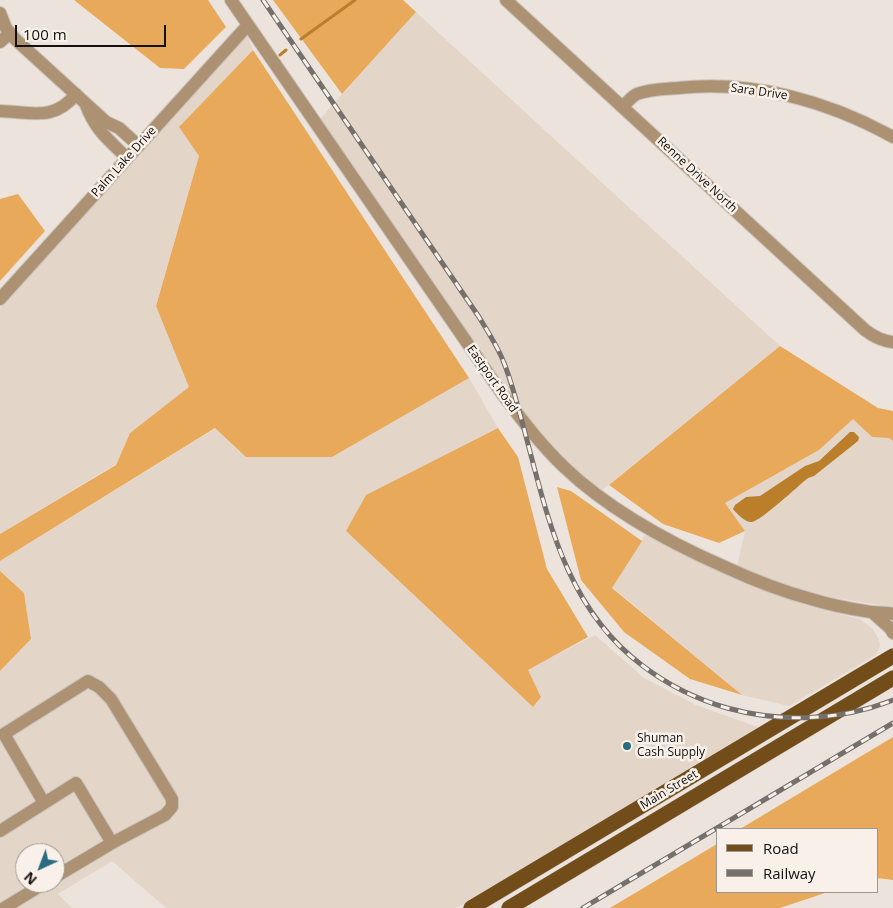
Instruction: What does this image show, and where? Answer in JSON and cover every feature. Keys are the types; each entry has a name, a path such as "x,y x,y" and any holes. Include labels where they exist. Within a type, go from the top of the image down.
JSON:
{"main road":[{"name":"Main Street","path":"471,908 893,656"},
{"name":"Main Street","path":"509,908 893,678"}],"street":[{"name":"Eastport Road","path":"231,0 502,395 547,450 566,469 636,521 701,556 790,593 829,604 873,612 893,613"},
{"name":"Renne Drive North","path":"511,1 865,330 875,337 893,342"},
{"path":"0,13 15,39 81,98 103,109 113,117 119,128 139,146"},
{"name":"Palm Lake Drive","path":"0,299 248,25"},
{"path":"0,42 10,33"},
{"name":"Sara Drive","path":"623,106 636,94 655,90 701,86 754,89 816,103 844,113 893,137"},
{"path":"0,111 38,115 81,98"},
{"path":"81,98 98,129 127,158"},
{"path":"873,612 893,633"},
{"path":"44,803 4,734 88,681 100,687 112,699 172,799 172,807 165,815 112,842 65,871"},
{"path":"0,831 76,783 112,842"},
{"path":"668,790 678,807"},
{"path":"4,908 29,893"}],"shaded area":[{"path":"74,0 208,0 226,27 184,69 160,68"},
{"path":"273,0 403,0 416,12 342,94"},
{"path":"416,12 780,346 601,491 551,447 507,391 320,119"},
{"path":"247,35 253,50 180,127 199,156 156,305 190,387 130,433 116,464 0,534 0,308"},
{"path":"253,50 469,378 332,457 246,457 215,428 0,561 0,534 116,465 130,433 189,387 156,306 199,156 179,127"},
{"path":"18,194 45,231 0,281 0,199"},
{"path":"780,346 878,408 893,411 893,441 889,438 872,437 853,419 819,450 725,503 745,531 719,543 663,524 609,485"},
{"path":"469,378 498,428 366,495 541,696 527,670 595,635 644,678 696,705 758,727 456,908 166,908 112,861 65,890 65,843 15,843 15,893 60,893 58,894 72,908 0,908 0,671 31,639 24,594 0,571 0,561 216,428 246,457 332,457"},
{"path":"853,418 872,437 889,438 893,441 893,607 835,598 782,584 737,567 745,531 725,503 819,450"},
{"path":"498,428 518,457 547,569 588,637 528,670 541,697 533,707 346,531 366,495"},
{"path":"850,432 854,432 859,437 858,441 814,476 808,478 757,520 747,521 733,509 735,505 746,497 760,496 805,466 819,461"},
{"path":"557,487 571,491 642,541 612,588 742,695 690,679 624,632 581,580"},
{"path":"645,535 746,584 812,607 860,619 873,629 879,640 880,646 876,655 789,706 742,695 612,587"},
{"path":"0,571 24,593 31,639 0,671"},
{"path":"893,737 893,880 878,878 878,828 742,828"},
{"path":"716,845 716,893 825,893 780,908 610,908"}],"waterway":[{"path":"301,39 355,0"},
{"path":"280,55 286,50"}],"railway":[{"path":"263,0 479,317 496,345 512,386 541,492 562,557 594,616 616,642 643,666 672,685 693,696 748,713 790,718 811,718 852,712 893,700"},
{"path":"717,828 893,723"},
{"path":"583,908 716,829"}],"place":[{"name":"Shuman Cash Supply","path":"627,746"}]}
